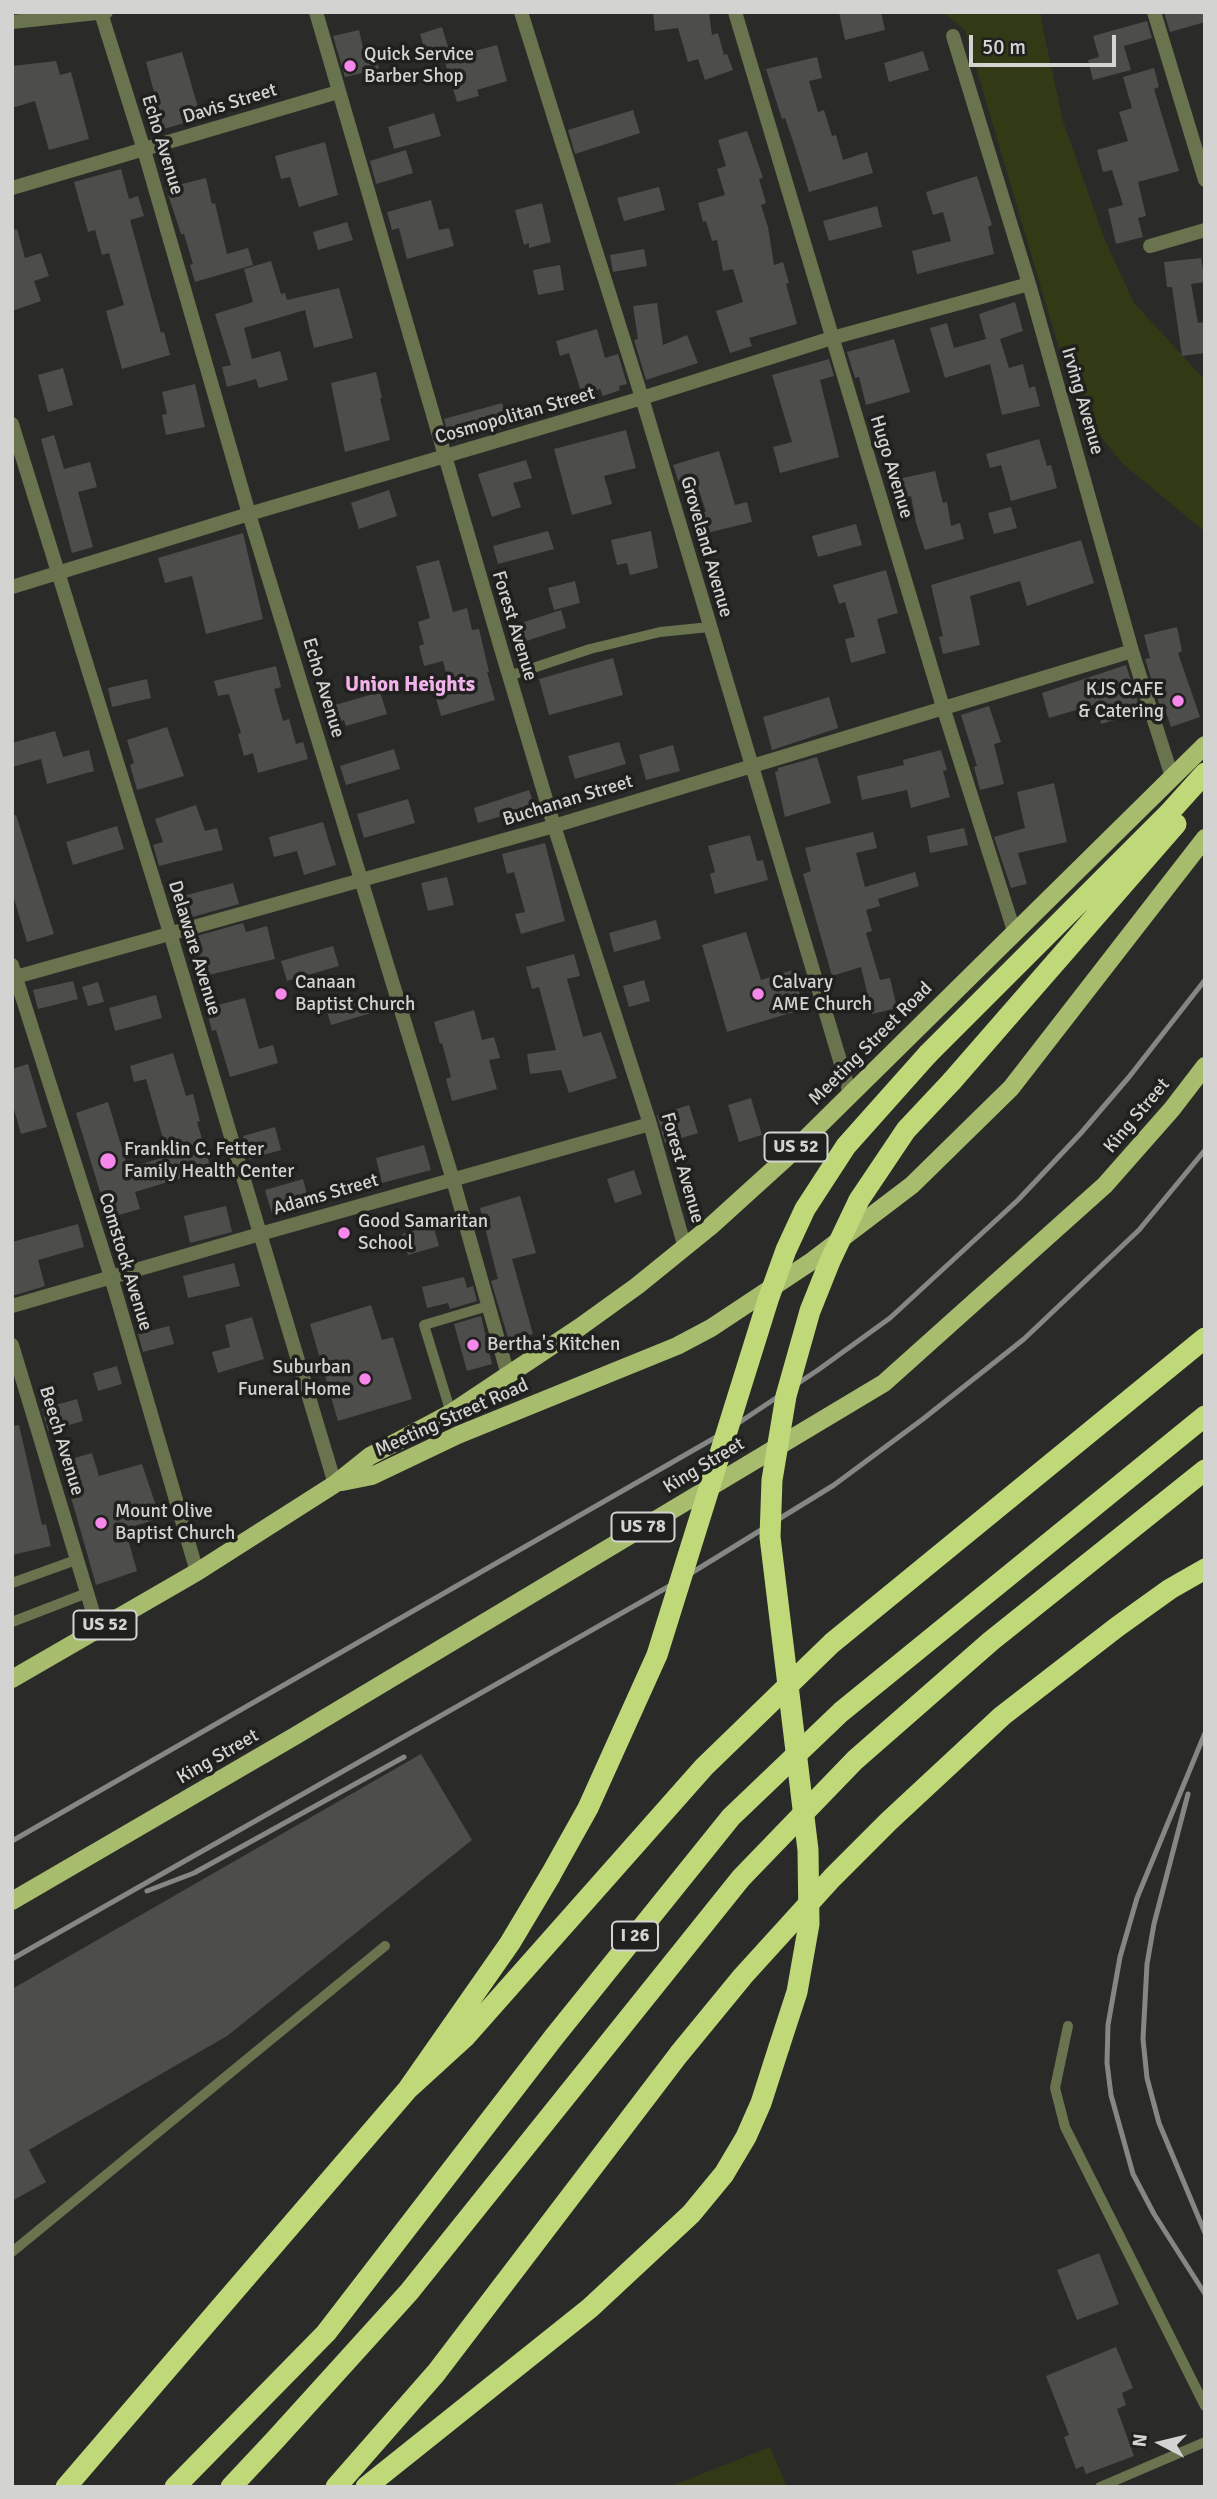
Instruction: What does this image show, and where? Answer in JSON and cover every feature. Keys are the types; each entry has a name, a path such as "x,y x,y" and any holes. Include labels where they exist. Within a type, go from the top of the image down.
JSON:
{"highway":[{"path":"66,2487 408,2089 510,1942 550,1876 588,1808 656,1656 786,1250 805,1209 846,1146 928,1054 1169,813 1205,773"},
{"path":"366,2487 590,2308 691,2214 724,2174 746,2137 761,2103 797,1992 809,1924 808,1850 770,1537 772,1480 786,1396 810,1311 859,1200 906,1130 1205,792"},
{"path":"408,2089 465,2037 704,1767 832,1643 1205,1338"},
{"name":"I 26","path":"175,2487 326,2333 554,2037 731,1818 841,1712 1205,1416"},
{"name":"I 26","path":"231,2487 409,2292 741,1878 855,1760 991,1641 1205,1470"},
{"path":"336,2487 436,2373 679,2054 743,1976 832,1878 1002,1716 1117,1627 1170,1589 1205,1569"}],"main road":[{"name":"Meeting Street Road","path":"12,1679 197,1572 335,1484 370,1456 451,1413 599,1314 685,1248 786,1158 1205,745"},
{"name":"Meeting Street Road","path":"335,1484 372,1476 458,1435 677,1346 710,1328 812,1261 912,1185 1011,1088 1205,838"},
{"name":"King Street","path":"12,1901 295,1736 884,1382 1105,1185 1172,1110 1205,1066"}],"street":[{"name":"Echo Avenue","path":"101,12 144,150 249,514 453,1180 508,1375"},
{"path":"12,22 106,12"},
{"name":"Forest Avenue","path":"316,12 509,676 554,826 650,1124 685,1248"},
{"name":"Groveland Avenue","path":"521,12 642,398 850,1094"},
{"name":"Hugo Avenue","path":"735,12 943,707 1014,932"},
{"path":"1154,12 1205,180"},
{"name":"Irving Avenue","path":"953,36 1029,284 1132,651 1172,777"},
{"name":"Davis Street","path":"12,188 338,92"},
{"path":"1150,246 1205,230"},
{"name":"Cosmopolitan Street","path":"12,587 642,398 832,338 1029,284"},
{"name":"Delaware Avenue","path":"12,424 170,933 335,1484"},
{"name":"Buchanan Street","path":"13,974 554,826 1132,651"},
{"name":"Comstock Avenue","path":"13,974 111,1277 197,1572"},
{"name":"Adams Street","path":"12,1306 650,1124"},
{"name":"Beech Avenue","path":"12,1345 98,1629"}],"lane":[{"path":"509,676 590,649 660,632 710,627"},
{"path":"451,1413 424,1325 488,1306"},
{"path":"12,1583 76,1560"},
{"path":"12,1622 87,1593"},
{"path":"12,2252 384,1946"},
{"path":"1068,2025 1055,2088 1065,2127 1205,2406"},
{"path":"1100,2487 1205,2442"}],"green space":[{"path":"942,12 1041,12 1063,121 1104,238 1134,303 1205,380 1205,532 1122,463 1076,406 965,30"},
{"path":"770,2447 787,2487 669,2487"}],"building":[{"path":"653,12 709,12 712,35 718,33 724,55 727,54 733,70 705,80 698,59 688,62 678,28 655,31"},
{"path":"839,12 881,12 885,30 845,40"},
{"path":"1164,12 1205,12 1205,22 1170,32"},
{"path":"1147,21 1152,38 1124,46 1131,70 1093,80 1088,60 1099,57 1093,36"},
{"path":"442,27 449,50 427,57 420,34"},
{"path":"359,30 363,48 373,45 379,69 345,77 333,36"},
{"path":"497,45 507,81 477,90 479,96 457,102 444,59"},
{"path":"923,51 929,70 889,82 884,63"},
{"path":"182,52 201,118 150,133 144,111 158,107 146,62"},
{"path":"817,57 822,78 809,81 818,112 824,110 832,136 836,135 843,160 867,152 873,173 809,192 766,69"},
{"path":"56,61 60,75 71,72 89,139 49,150 35,101 12,108 12,66"},
{"path":"1154,68 1159,87 1154,89 1179,171 1138,182 1146,216 1138,218 1143,237 1116,244 1108,209 1123,205 1112,170 1103,172 1097,150 1128,141 1119,112 1132,108 1123,77"},
{"path":"633,110 640,133 575,154 568,130"},
{"path":"434,113 441,136 394,149 388,127"},
{"path":"747,131 763,178 759,179 766,203 761,205 768,227 774,265 783,262 797,324 749,338 752,346 730,353 716,311 743,302 733,269 723,271 717,240 712,241 698,203 725,195 717,169 726,166 718,140"},
{"path":"325,142 338,195 299,207 290,177 281,179 275,156"},
{"path":"406,150 413,173 376,184 370,161"},
{"path":"121,169 129,199 138,196 144,216 130,220 161,333 164,332 170,355 122,369 106,311 124,305 109,253 102,255 95,230 88,232 74,182"},
{"path":"977,176 992,225 988,227 994,254 917,274 912,251 951,241 943,212 933,215 926,192"},
{"path":"206,178 227,254 248,248 253,265 195,282 184,234 181,234 166,188"},
{"path":"659,187 665,210 624,221 617,198"},
{"path":"431,200 439,230 449,228 454,246 407,259 399,228 392,230 387,212"},
{"path":"542,203 551,242 529,248 529,243 524,245 515,210"},
{"path":"877,206 882,227 829,241 823,221"},
{"path":"347,222 353,240 318,250 313,232"},
{"path":"17,229 25,258 41,253 49,276 34,281 41,301 12,311 12,230"},
{"path":"644,249 647,266 613,272 610,255"},
{"path":"1201,258 1205,282 1191,284 1198,323 1205,322 1205,353 1182,356 1172,287 1167,287 1164,262"},
{"path":"271,261 281,294 285,293 287,300 339,288 353,338 314,348 305,310 244,328 252,359 280,351 288,380 259,388 256,379 227,387 222,367 231,365 215,314 253,302 244,269"},
{"path":"560,265 564,290 538,295 533,270"},
{"path":"1015,302 1023,331 1000,339 1009,368 1023,364 1029,388 1035,386 1040,406 1002,415 990,364 945,378 930,328 947,323 954,348 986,339 979,314"},
{"path":"657,303 663,345 687,335 698,363 646,380 634,340 638,339 633,306"},
{"path":"597,329 605,358 618,354 627,384 619,386 620,390 603,396 600,389 582,395 569,353 560,356 556,341"},
{"path":"894,339 910,392 866,405 859,377 855,378 847,352"},
{"path":"829,359 834,376 820,380 839,457 780,473 773,447 792,442 772,375"},
{"path":"63,368 73,405 48,412 38,375"},
{"path":"376,372 390,440 345,452 331,383"},
{"path":"195,384 205,427 166,435 162,415 167,414 162,392"},
{"path":"502,403 509,426 451,443 444,419"},
{"path":"626,430 636,468 604,476 612,504 572,515 554,449"},
{"path":"54,435 64,469 90,462 97,487 78,492 93,547 72,553 41,439"},
{"path":"1039,439 1047,466 1051,465 1057,488 1011,501 1001,465 990,468 986,454"},
{"path":"719,451 735,505 747,502 752,522 703,534 698,513 706,512 696,481 680,486 673,465"},
{"path":"526,460 532,478 513,483 521,507 492,517 478,474"},
{"path":"935,471 943,503 947,502 951,526 960,523 964,539 925,550 911,496 903,498 898,479"},
{"path":"389,490 397,516 359,529 351,503"},
{"path":"1011,507 1017,528 994,534 988,513"},
{"path":"856,524 862,545 818,557 812,536"},
{"path":"548,531 554,549 498,564 493,546"},
{"path":"651,531 658,568 630,575 627,563 617,565 611,540"},
{"path":"243,533 263,619 206,634 192,576 165,583 158,558"},
{"path":"1081,540 1094,583 1027,606 1020,581 970,596 980,645 943,654 939,637 943,636 931,585"},
{"path":"439,560 453,612 467,608 472,630 479,629 495,700 441,716 436,698 451,693 443,661 424,666 419,646 424,644 418,622 430,618 416,566"},
{"path":"886,570 898,613 877,619 886,653 851,663 845,639 855,637 845,602 839,604 833,585"},
{"path":"575,581 580,603 554,610 548,588"},
{"path":"561,610 566,628 520,643 515,625"},
{"path":"1177,627 1182,651 1178,653 1200,717 1171,727 1164,706 1160,707 1145,659 1150,658 1144,635"},
{"path":"613,658 623,695 549,715 539,679"},
{"path":"1126,665 1141,712 1101,724 1096,704 1049,718 1042,693"},
{"path":"276,666 281,687 274,689 283,721 289,719 296,744 303,742 308,759 258,773 253,753 244,756 238,734 241,733 229,694 218,696 214,681"},
{"path":"147,679 151,698 112,707 108,688"},
{"path":"380,692 387,714 346,726 344,720 329,725 325,708"},
{"path":"829,697 838,728 772,750 763,717"},
{"path":"989,706 1001,742 994,744 1004,784 980,790 974,767 977,766 961,715"},
{"path":"167,727 184,776 137,790 130,765 134,763 127,740"},
{"path":"55,731 63,757 89,750 94,771 47,784 41,759 12,767 12,743"},
{"path":"619,742 626,764 575,779 568,756"},
{"path":"673,745 680,771 646,780 639,755"},
{"path":"394,749 400,769 346,785 340,766"},
{"path":"941,750 947,770 943,771 950,797 911,808 907,790 862,800 857,776 904,765 903,760"},
{"path":"817,757 831,803 785,817 775,772 778,768"},
{"path":"1054,783 1067,842 1018,853 1027,884 1011,888 994,837 1025,828 1017,792"},
{"path":"529,790 536,811 504,821 502,816 478,823 474,808"},
{"path":"408,799 415,823 364,838 357,814"},
{"path":"196,805 205,831 217,828 223,850 159,866 153,845 163,842 155,819"},
{"path":"16,815 54,934 27,942 12,892 12,816"},
{"path":"323,822 336,865 304,875 297,851 274,857 269,837"},
{"path":"117,826 124,849 73,865 66,842"},
{"path":"964,828 968,845 930,853 927,836"},
{"path":"873,832 877,848 856,853 865,887 915,872 919,886 878,899 880,906 866,910 872,931 866,933 880,980 890,978 897,1008 872,1014 861,967 832,976 803,874 811,871 805,848"},
{"path":"750,835 757,861 763,860 768,880 715,894 710,874 715,872 708,846"},
{"path":"545,843 565,921 521,934 515,914 525,912 514,872 507,874 502,854"},
{"path":"447,877 454,905 428,911 421,883"},
{"path":"233,883 239,904 185,919 179,897"},
{"path":"656,920 661,939 614,952 609,933"},
{"path":"243,923 246,932 267,926 275,959 196,978 190,938"},
{"name":"Calvary AME Church","path":"746,932 761,980 793,970 804,1009 727,1032 702,945"},
{"path":"333,946 339,966 287,981 281,961"},
{"path":"574,954 580,976 567,979 583,1037 601,1032 617,1078 569,1093 561,1070 530,1074 527,1054 556,1050 539,987 532,989 526,967"},
{"path":"644,980 650,1001 629,1007 623,986"},
{"path":"73,981 78,999 38,1009 33,990"},
{"path":"98,982 104,1002 88,1006 82,987"},
{"path":"156,995 162,1018 115,1031 109,1008"},
{"path":"366,997 371,1013 331,1025 326,1008"},
{"path":"245,998 259,1049 273,1045 278,1063 230,1077 216,1030 212,1031 206,1008"},
{"path":"474,1010 482,1040 494,1037 500,1058 489,1060 497,1089 452,1101 446,1079 451,1077 434,1022"},
{"path":"173,1053 186,1096 193,1094 200,1121 197,1122 211,1169 135,1192 140,1209 108,1218 76,1113 108,1102 128,1168 168,1156 146,1079 134,1082 130,1066"},
{"path":"28,1064 47,1127 21,1134 12,1102 12,1069"},
{"path":"751,1098 762,1135 739,1142 728,1105"},
{"path":"689,1105 698,1133 665,1143 657,1115"},
{"path":"275,1127 281,1150 249,1159 243,1136"},
{"path":"424,1145 431,1170 382,1183 376,1158"},
{"path":"634,1170 642,1194 615,1203 607,1179"},
{"path":"303,1179 310,1206 273,1217 265,1190"},
{"path":"520,1196 536,1253 512,1259 533,1334 509,1341 491,1281 498,1279 480,1208"},
{"path":"226,1206 232,1232 190,1243 184,1216"},
{"path":"78,1224 84,1247 38,1260 45,1286 12,1296 12,1242"},
{"path":"433,1225 439,1246 408,1255 402,1234"},
{"path":"234,1263 240,1286 188,1298 183,1276"},
{"path":"464,1277 467,1288 473,1286 477,1301 450,1309 448,1303 427,1308 422,1287"},
{"name":"Suburban Funeral Home","path":"371,1305 382,1340 393,1337 412,1399 338,1421 310,1324"},
{"name":"Bertha's Kitchen","path":"481,1316 492,1364 467,1371 454,1324"},
{"path":"252,1317 264,1359 218,1373 212,1352 230,1347 225,1325"},
{"path":"169,1326 174,1344 143,1352 138,1334"},
{"path":"117,1366 122,1384 98,1391 93,1373"},
{"path":"77,1399 83,1421 48,1431 42,1409"},
{"path":"19,1425 42,1525 46,1524 51,1546 12,1555 12,1426"},
{"name":"Mount Olive Baptist Church","path":"92,1453 99,1476 142,1464 160,1518 125,1529 137,1571 96,1585 61,1462"},
{"path":"421,1754 472,1840 227,2036 29,2150 46,2182 12,2201 12,1989"},
{"path":"1099,2253 1119,2304 1077,2320 1057,2270"},
{"path":"1116,2347 1133,2388 1122,2393 1126,2405 1117,2409 1134,2456 1086,2474 1083,2466 1076,2469 1064,2437 1069,2435 1046,2376"}],"railway":[{"path":"12,1841 725,1432 818,1370 890,1318 1018,1200 1129,1077 1205,980"},
{"path":"12,1959 680,1580 834,1485 1024,1339 1139,1230 1205,1150"},
{"path":"1205,1733 1137,1898 1120,1957 1108,2025 1107,2063 1111,2095 1133,2174 1154,2214 1205,2294"},
{"path":"147,1891 194,1873 404,1757"},
{"path":"1188,1794 1154,1924 1147,1964 1143,2039 1147,2078 1159,2123 1205,2233"}],"place":[{"name":"Quick Service Barber Shop","path":"350,66"},
{"name":"KJS CAFE & Catering","path":"1178,701"},
{"name":"Canaan Baptist Church","path":"281,994"},
{"name":"Calvary AME Church","path":"758,994"},
{"name":"Franklin C. Fetter Family Health Center","path":"108,1161"},
{"name":"Good Samaritan School","path":"344,1233"},
{"name":"Bertha's Kitchen","path":"473,1345"},
{"name":"Suburban Funeral Home","path":"365,1379"},
{"name":"Mount Olive Baptist Church","path":"101,1523"}],"district":[{"name":"Union Heights","path":"410,685"}]}
